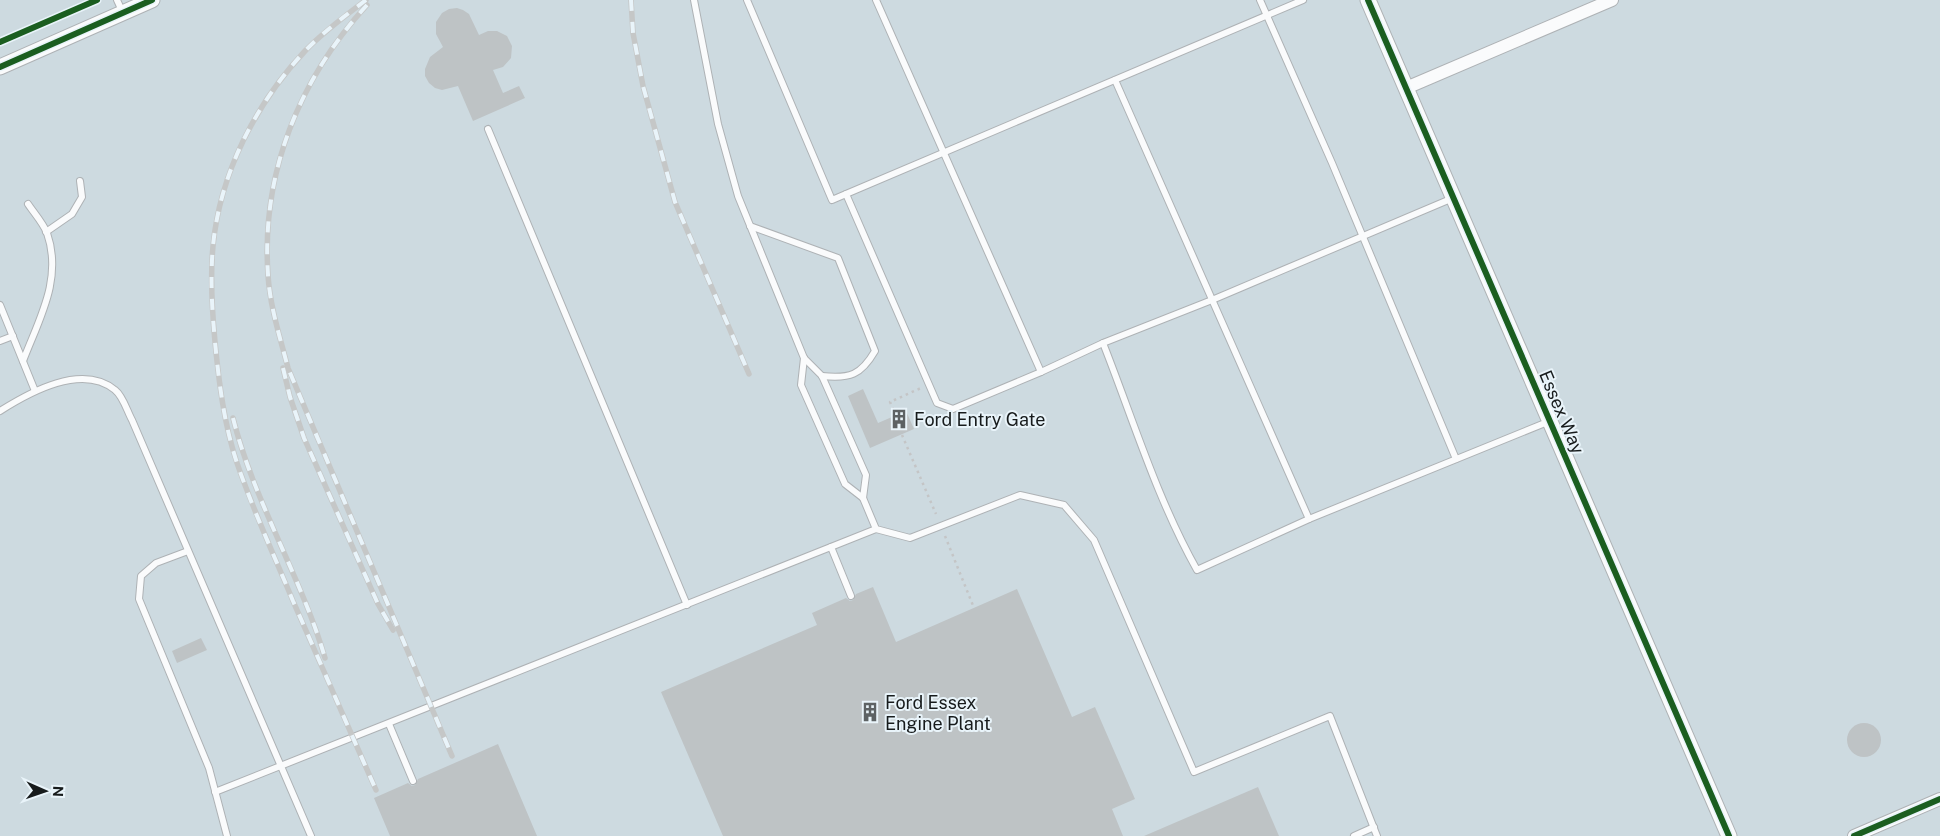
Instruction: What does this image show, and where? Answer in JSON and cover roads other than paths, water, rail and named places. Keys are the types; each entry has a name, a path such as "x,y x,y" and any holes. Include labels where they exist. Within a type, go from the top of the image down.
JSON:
{"street":[{"path":"0,67 120,6 152,0"},
{"name":"Essex Way","path":"1368,0 1729,836"},
{"path":"1406,88 1612,0"},
{"path":"1854,836 1940,799"}],"lane":[{"path":"694,0 718,124 738,196 804,358 822,376 866,475 863,498 876,529"},
{"path":"747,0 832,200 1303,0"},
{"path":"876,0 1042,372"},
{"path":"1260,0 1363,236 1456,459"},
{"path":"1115,80 1309,519"},
{"path":"488,129 687,605"},
{"path":"46,232 72,214 82,197 80,181"},
{"path":"846,194 937,403 953,410 1042,372 1103,343 1212,300 1453,198"},
{"path":"23,362 50,291 53,259 46,232 28,204"},
{"path":"750,226 838,258 875,351 867,365 853,375 836,378 822,376"},
{"path":"0,305 34,391"},
{"path":"0,341 12,336"},
{"path":"1103,343 1132,422 1180,539 1197,570 1309,519 1550,421"},
{"path":"804,358 801,386 844,484 863,498"},
{"path":"0,411 34,391 72,380 99,380 117,391 132,420 311,836"},
{"path":"215,792 876,529 910,538 1020,495 1064,505 1094,540 1194,772 1330,716 1377,836"},
{"path":"831,547 851,596"},
{"path":"188,551 156,563 141,576 139,599 209,768 227,836"},
{"path":"389,724 412,781"},
{"path":"1354,836 1374,827"}],"railway":[{"path":"366,0 327,31 287,71 256,116 243,141 223,192 217,219 212,258 212,306 220,388 225,418 243,481 293,601 376,790"},
{"path":"631,0 633,33 643,86 675,202 749,374"},
{"path":"367,5 322,64 304,96 289,130 278,165 271,201 267,237 269,287 288,368 452,756"},
{"path":"283,368 290,397 304,438 378,604 393,630"},
{"path":"233,418 253,479 303,598 325,658"}],"place":[{"name":"Ford Entry Gate","path":"899,419"},
{"name":"Ford Essex Engine Plant","path":"870,712"}]}
